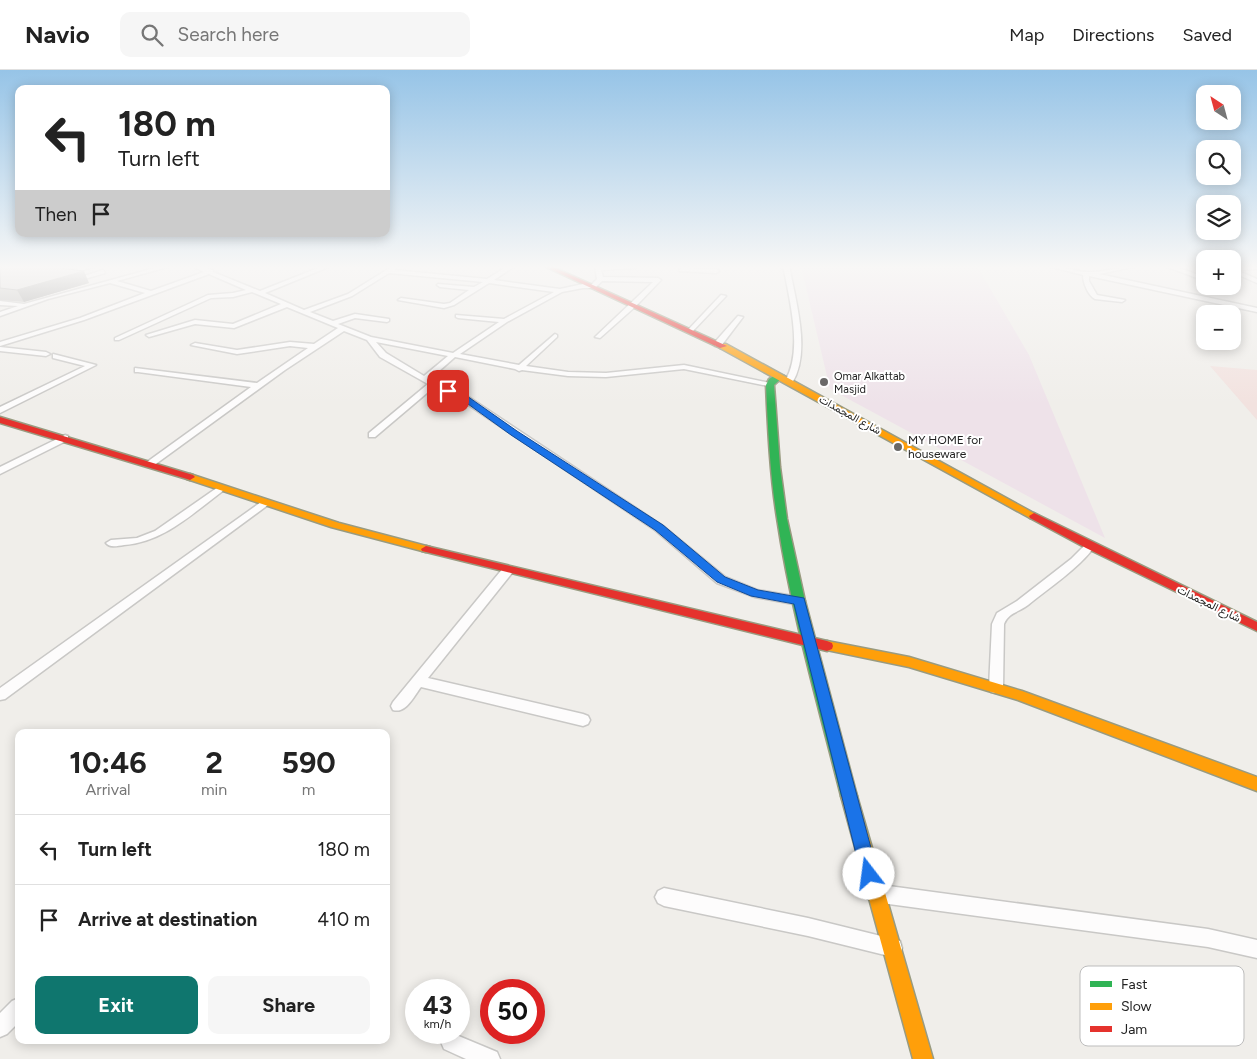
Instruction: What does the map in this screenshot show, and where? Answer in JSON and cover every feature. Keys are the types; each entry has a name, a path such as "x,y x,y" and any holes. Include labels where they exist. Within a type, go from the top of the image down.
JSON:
{"main road":[{"name":"شارع المجمدات","path":"649,312 718,344 784,378 922,456 1090,546 1257,627"},
{"path":"784,378 772,381 770,385 776,476 782,519 809,642 874,893 893,948 923,1059"},
{"path":"0,420 150,464 335,525 508,570 704,615 809,642 909,662 996,688 1257,784"}],"street":[{"path":"0,344 100,312"},
{"path":"117,339 175,312"},
{"path":"148,336 195,322 234,326 268,312"},
{"path":"304,312 369,339 519,368 588,375 684,367 770,385"},
{"path":"372,435 454,355 504,320 519,312"},
{"path":"598,337 626,312"},
{"path":"690,331 708,312"},
{"path":"784,378 796,372 797,330 794,312"},
{"path":"331,324 355,316 387,320"},
{"path":"458,316 504,320"},
{"path":"718,344 740,317"},
{"path":"150,464 258,385 342,329"},
{"path":"519,368 555,336"},
{"path":"369,339 383,356 464,398 659,528 721,580 756,593 799,601"},
{"path":"195,346 237,352 290,344 314,346"},
{"path":"0,349 46,354"},
{"path":"0,410 92,366 91,364 56,356"},
{"path":"138,370 258,385"},
{"path":"0,472 65,438"},
{"path":"111,543 139,542 159,533 221,488"},
{"path":"0,695 264,503"},
{"path":"996,688 998,624 1001,616 1021,604 1075,561 1090,546"},
{"path":"398,706 508,570"},
{"path":"418,681 583,720"},
{"path":"874,893 1208,938 1257,949"},
{"path":"664,897 808,927 893,948"},
{"path":"0,1026 15,1012"},
{"path":"456,1044 490,1059"}],"shaded area":[{"path":"812,312 1004,312 1029,355 1105,538 830,389"},
{"path":"1210,366 1257,370 1257,420"}],"traffic: fast":[{"path":"780,376 772,381 770,385 775,467 782,519 799,601 849,796"}],"traffic: slow":[{"path":"723,346 1034,516"},
{"path":"190,477 335,525 426,549"},
{"path":"827,646 909,662 1022,696 1257,784"},
{"path":"849,796 923,1059"}],"traffic: jam":[{"path":"649,312 723,346"},
{"path":"0,420 190,477"},
{"path":"1034,516 1090,546 1257,627"},
{"path":"426,549 827,646"}],"place":[{"name":"Omar Alkattab Masjid","path":"824,382"},
{"name":"MY HOME for houseware","path":"898,447"}],"route":[{"path":"448,391 464,398 659,528 721,580 756,593 799,601 838,760 869,874"}]}
